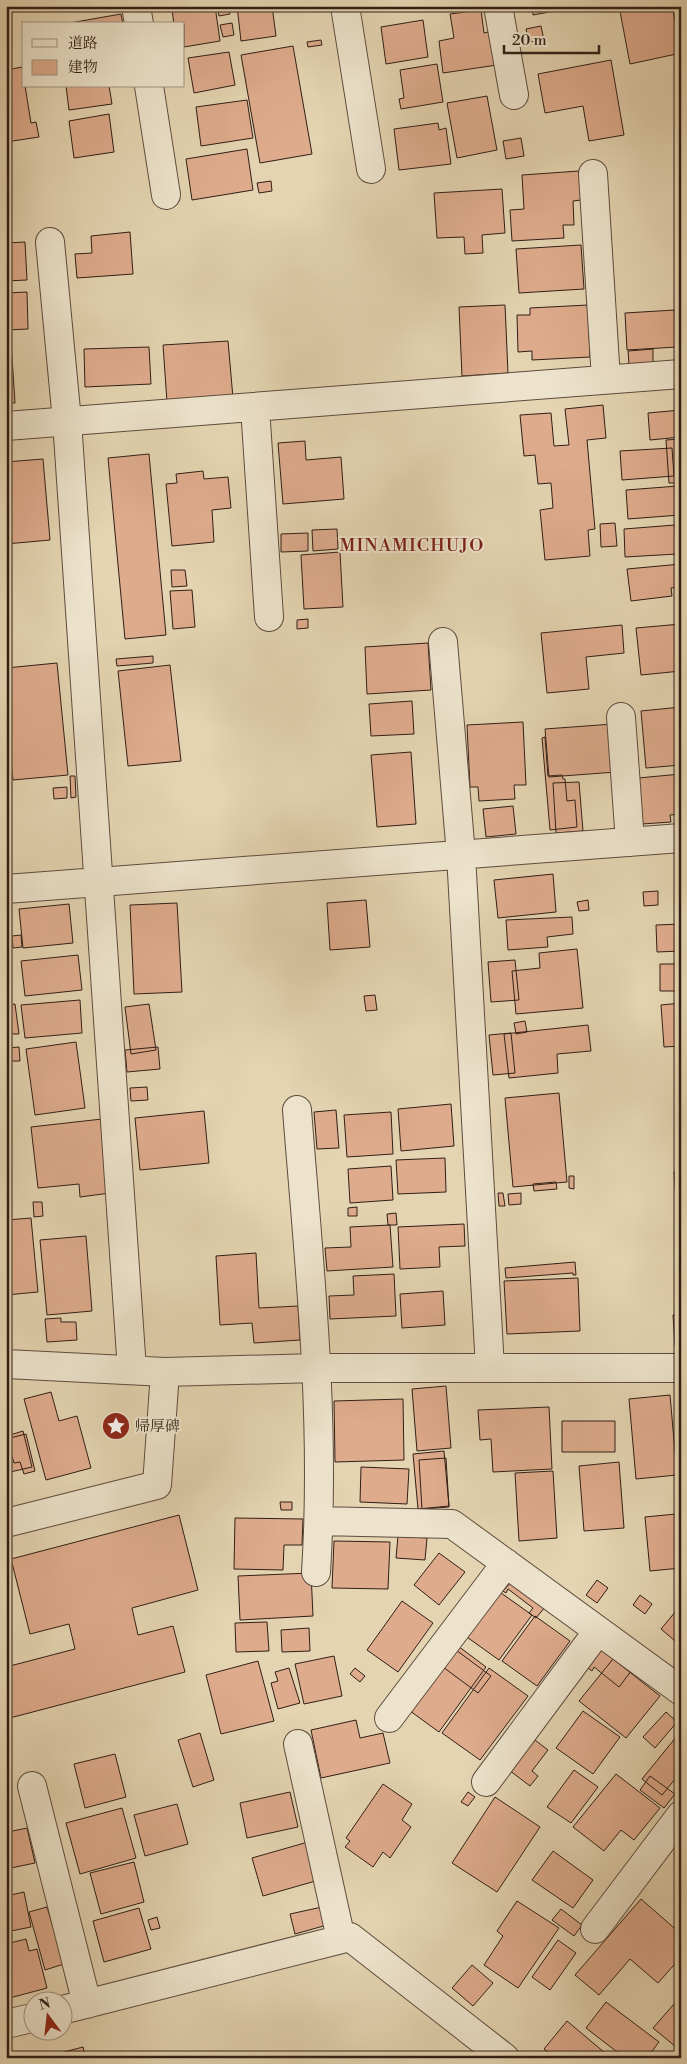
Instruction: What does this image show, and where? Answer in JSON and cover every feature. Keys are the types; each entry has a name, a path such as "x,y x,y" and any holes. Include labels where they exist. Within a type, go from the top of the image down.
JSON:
{"street":[{"path":"136,6 139,22"},
{"path":"345,6 371,169"},
{"path":"498,6 514,95"},
{"path":"149,88 166,195"},
{"path":"593,174 606,379"},
{"path":"50,242 67,421 132,1370"},
{"path":"6,426 681,374"},
{"path":"255,407 269,617"},
{"path":"443,642 461,855 490,1368"},
{"path":"622,717 630,842"},
{"path":"6,889 681,838"},
{"path":"297,1110 317,1368 319,1521 316,1572"},
{"path":"6,1364 165,1372 317,1368 681,1368"},
{"path":"6,1523 157,1485 165,1372"},
{"path":"319,1521 452,1524 681,1692"},
{"path":"389,1718 506,1563"},
{"path":"486,1782 598,1631"},
{"path":"298,1744 341,1939"},
{"path":"32,1786 75,2007 350,1937 505,2058"},
{"path":"594,1929 681,1815"},
{"path":"6,2024 22,2020"}],"building":[{"path":"197,6 215,6 220,41 185,47 185,22 174,22 172,10"},
{"path":"217,6 228,6 230,14 219,16"},
{"path":"237,6 272,6 276,36 241,41"},
{"path":"532,6 582,6 533,15"},
{"path":"619,6 672,6 676,24 681,23 681,53 630,64"},
{"path":"481,10 484,33 492,31 497,65 443,73 439,41 454,38 450,14"},
{"path":"121,14 123,22 75,22"},
{"path":"423,20 428,57 386,64 381,27"},
{"path":"232,23 234,35 223,37 220,25"},
{"path":"541,26 544,40 529,42 526,29"},
{"path":"321,40 322,45 308,47 307,42"},
{"path":"293,46 312,154 260,163 241,55"},
{"path":"229,52 235,85 194,93 188,58"},
{"path":"611,60 624,135 589,141 583,106 545,113 538,74"},
{"path":"437,64 443,102 401,109 399,99 404,98 400,70"},
{"path":"22,67 22,88 25,88 31,123 36,122 39,137 6,142 6,70"},
{"path":"66,88 109,88 112,104 69,110"},
{"path":"487,96 497,150 457,158 447,103"},
{"path":"247,100 253,138 201,146 196,107"},
{"path":"109,114 114,152 74,158 69,121"},
{"path":"438,123 439,130 446,128 451,164 399,170 394,129"},
{"path":"521,138 524,156 506,159 503,141"},
{"path":"247,149 253,190 192,200 186,159"},
{"path":"579,171 581,200 573,201 574,225 563,225 564,238 512,241 510,210 524,209 522,175"},
{"path":"271,181 272,191 259,193 257,183"},
{"path":"502,189 505,233 482,235 483,253 465,254 464,237 437,238 434,193"},
{"path":"130,232 133,274 77,278 75,254 92,253 91,236"},
{"path":"25,242 27,280 6,281 6,243"},
{"path":"581,245 584,289 519,293 516,249"},
{"path":"27,292 28,329 6,330 6,293"},
{"path":"505,305 508,373 462,376 459,307"},
{"path":"588,305 590,357 532,360 532,351 518,352 517,315 530,315 530,308"},
{"path":"675,310 677,347 627,350 625,313"},
{"path":"228,341 233,398 167,402 163,345"},
{"path":"11,342 15,403 6,403 6,343"},
{"path":"149,347 151,384 85,387 84,349"},
{"path":"653,349 653,363 629,364 628,351"},
{"path":"603,405 606,438 587,440 595,529 588,530 590,556 545,560 540,510 553,508 551,483 538,484 535,455 524,456 520,415 551,413 554,446 569,445 565,409"},
{"path":"681,410 681,437 650,440 648,413"},
{"path":"681,439 681,483 669,483 666,440"},
{"path":"305,441 306,460 341,457 344,499 283,504 278,443"},
{"path":"672,448 674,476 622,480 620,451"},
{"path":"149,454 166,635 125,639 108,458"},
{"path":"43,459 50,540 6,544 6,462"},
{"path":"203,471 204,479 228,477 231,508 212,510 214,542 172,546 166,484 177,483 176,474"},
{"path":"678,486 680,515 628,519 626,490"},
{"path":"615,523 617,546 601,547 600,524"},
{"path":"675,525 677,554 625,557 624,529"},
{"path":"337,529 338,549 313,551 312,530"},
{"path":"308,533 308,551 281,552 281,534"},
{"path":"340,552 343,607 304,609 301,555"},
{"path":"681,564 681,587 671,588 672,596 631,601 627,569"},
{"path":"171,570 185,570 187,586 172,587"},
{"path":"192,590 195,627 173,629 170,591"},
{"path":"308,619 308,628 297,629 297,620"},
{"path":"681,624 681,671 641,675 636,628"},
{"path":"622,625 624,653 586,657 589,689 547,693 541,633"},
{"path":"428,643 431,690 367,694 365,647"},
{"path":"153,656 153,663 117,666 116,659"},
{"path":"57,663 68,775 13,780 6,713 6,668"},
{"path":"170,665 181,761 128,766 118,671"},
{"path":"412,701 414,734 371,736 369,704"},
{"path":"681,707 681,765 646,768 641,711"},
{"path":"523,722 526,785 514,785 515,799 479,801 478,787 470,787 467,725"},
{"path":"613,724 616,772 549,777 545,729"},
{"path":"545,737 548,776 562,775 563,779 565,779 567,801 575,800 577,827 550,830 542,738"},
{"path":"411,752 416,824 377,827 371,755"},
{"path":"681,774 681,814 670,815 671,822 642,824 638,778"},
{"path":"70,776 75,776 76,797 71,798"},
{"path":"579,782 583,831 556,833 553,783"},
{"path":"67,787 67,798 54,799 53,788"},
{"path":"513,806 516,834 486,837 483,809"},
{"path":"553,874 556,912 498,918 494,880"},
{"path":"658,891 658,905 644,906 643,892"},
{"path":"366,900 370,947 330,950 327,903"},
{"path":"588,900 589,910 579,911 577,902"},
{"path":"177,903 182,992 134,994 130,905"},
{"path":"69,904 73,943 23,948 19,909"},
{"path":"572,917 573,934 547,937 548,947 508,950 506,920"},
{"path":"681,924 681,951 657,952 656,925"},
{"path":"21,935 22,947 13,948 12,936"},
{"path":"577,949 583,1008 516,1014 512,971 540,968 539,953"},
{"path":"78,955 82,990 25,996 21,961"},
{"path":"515,960 519,1000 491,1002 488,962"},
{"path":"660,964 681,964 681,991 660,991"},
{"path":"375,995 377,1010 366,1011 364,996"},
{"path":"80,1000 82,1033 25,1038 21,1005"},
{"path":"681,1003 681,1046 664,1047 661,1005"},
{"path":"15,1004 19,1034 12,1034 9,1005"},
{"path":"149,1004 156,1050 131,1054 125,1007"},
{"path":"525,1021 527,1032 516,1034 514,1023"},
{"path":"588,1025 591,1051 557,1054 558,1073 509,1078 504,1034"},
{"path":"511,1033 515,1073 493,1075 489,1035"},
{"path":"76,1042 85,1108 35,1115 26,1049"},
{"path":"19,1047 20,1061 8,1061 8,1048"},
{"path":"158,1047 160,1069 127,1072 125,1050"},
{"path":"147,1087 148,1100 131,1101 130,1088"},
{"path":"559,1093 567,1182 513,1187 505,1098"},
{"path":"451,1104 454,1146 401,1151 398,1109"},
{"path":"336,1110 339,1148 317,1149 314,1112"},
{"path":"204,1111 209,1163 140,1170 135,1118"},
{"path":"391,1112 393,1154 347,1157 344,1115"},
{"path":"102,1119 110,1193 80,1197 79,1184 38,1188 31,1127"},
{"path":"445,1158 446,1192 398,1194 396,1160"},
{"path":"391,1166 393,1200 350,1203 348,1169"},
{"path":"674,1172 681,1172 681,1282"},
{"path":"569,1176 574,1176 574,1189 569,1188"},
{"path":"556,1182 557,1189 534,1191 533,1184"},
{"path":"498,1193 503,1193 505,1206 499,1206"},
{"path":"521,1193 521,1204 509,1205 508,1194"},
{"path":"33,1202 42,1202 43,1216 34,1217"},
{"path":"357,1207 357,1216 348,1216 348,1208"},
{"path":"396,1213 397,1225 388,1225 387,1214"},
{"path":"31,1218 38,1292 6,1295 6,1220"},
{"path":"464,1224 465,1246 439,1247 440,1267 400,1269 398,1227"},
{"path":"390,1225 393,1267 327,1271 325,1248 351,1247 350,1227"},
{"path":"86,1236 92,1311 47,1315 40,1240"},
{"path":"256,1253 259,1308 298,1306 300,1340 254,1343 252,1323 220,1325 216,1256"},
{"path":"575,1262 576,1275 573,1275 573,1273 506,1278 505,1268"},
{"path":"394,1274 396,1316 330,1319 329,1296 354,1295 353,1276"},
{"path":"578,1278 580,1331 507,1334 504,1281"},
{"path":"443,1291 445,1325 402,1328 400,1294"},
{"path":"681,1314 681,1346 675,1346 673,1315"},
{"path":"61,1318 61,1322 76,1322 77,1340 47,1342 45,1319"},
{"path":"446,1386 451,1448 417,1451 412,1389"},
{"path":"51,1392 59,1421 77,1416 91,1468 46,1480 24,1399"},
{"path":"670,1395 677,1475 636,1479 629,1399"},
{"path":"403,1399 404,1460 335,1462 334,1401"},
{"path":"549,1407 552,1469 493,1472 491,1439 480,1440 478,1410"},
{"path":"562,1421 615,1421 615,1452 562,1452"},
{"path":"6,1426 8,1426 10,1435 23,1431 32,1467 6,1473"},
{"path":"26,1434 35,1471 24,1474 20,1462 14,1463 12,1456 6,1457 6,1439"},
{"path":"444,1451 449,1506 418,1509 413,1454"},
{"path":"446,1458 449,1507 422,1509 419,1460"},
{"path":"619,1462 624,1528 584,1531 579,1466"},
{"path":"361,1467 409,1469 407,1504 360,1502"},
{"path":"553,1471 557,1538 519,1541 515,1473"},
{"path":"280,1502 292,1502 292,1510 281,1510"},
{"path":"676,1514 681,1568 650,1571 645,1517"},
{"path":"179,1515 198,1590 132,1608 138,1635 173,1626 185,1672 6,1719 6,1667 75,1649 69,1624 30,1634 11,1559"},
{"path":"235,1518 303,1519 302,1545 284,1545 283,1570 234,1569"},
{"path":"398,1536 427,1538 425,1560 396,1558"},
{"path":"334,1541 390,1542 388,1589 332,1588"},
{"path":"439,1553 465,1572 439,1605 414,1585"},
{"path":"311,1573 313,1616 240,1620 238,1576"},
{"path":"597,1580 608,1588 597,1603 586,1595"},
{"path":"512,1581 546,1606 536,1618 529,1613 533,1608 508,1589 506,1593 503,1591"},
{"path":"497,1590 532,1615 499,1660 464,1635"},
{"path":"640,1595 652,1604 645,1614 633,1605"},
{"path":"402,1601 433,1623 398,1672 367,1650"},
{"path":"681,1605 681,1646 661,1629"},
{"path":"535,1616 570,1641 537,1686 502,1661"},
{"path":"267,1622 269,1651 236,1652 235,1623"},
{"path":"309,1628 310,1651 282,1652 281,1630"},
{"path":"454,1643 486,1667 439,1732 406,1708"},
{"path":"456,1650 491,1676 478,1693 443,1667"},
{"path":"605,1650 632,1670 619,1687 594,1667 592,1671 588,1668 599,1651"},
{"path":"334,1656 342,1696 304,1704 295,1664"},
{"path":"613,1659 660,1696 626,1738 579,1701"},
{"path":"258,1661 274,1721 221,1734 206,1675"},
{"path":"289,1668 300,1703 278,1709 271,1683 278,1681 275,1672"},
{"path":"355,1668 365,1676 360,1682 350,1674"},
{"path":"489,1668 528,1696 480,1760 442,1733"},
{"path":"583,1711 620,1737 593,1774 556,1748"},
{"path":"666,1712 677,1722 655,1748 643,1737"},
{"path":"356,1720 360,1738 383,1733 390,1763 321,1778 311,1730"},
{"path":"681,1731 681,1772 662,1795 642,1779"},
{"path":"200,1733 214,1780 193,1787 178,1740"},
{"path":"535,1740 548,1750 532,1771 538,1776 530,1786 505,1767 521,1757"},
{"path":"115,1754 126,1797 85,1808 74,1764"},
{"path":"574,1770 598,1787 571,1823 547,1807"},
{"path":"616,1774 660,1808 634,1840 621,1830 604,1851 573,1827"},
{"path":"650,1776 675,1794 664,1808 640,1790"},
{"path":"383,1784 412,1804 402,1820 411,1827 390,1858 383,1852 373,1867 345,1847 350,1841 346,1838"},
{"path":"290,1792 298,1827 247,1838 240,1803"},
{"path":"468,1792 475,1797 468,1806 461,1802"},
{"path":"495,1797 540,1827 497,1892 452,1863"},
{"path":"177,1804 188,1844 145,1856 134,1815"},
{"path":"122,1808 136,1858 80,1874 66,1823"},
{"path":"6,1824 8,1832 27,1828 35,1863 6,1869"},
{"path":"308,1842 319,1880 263,1896 252,1858"},
{"path":"553,1851 593,1880 573,1908 532,1880"},
{"path":"134,1862 144,1902 101,1914 90,1873"},
{"path":"24,1892 31,1927 6,1932 6,1896"},
{"path":"641,1899 681,1934 681,1957 658,1983 630,1959 599,1995 575,1975"},
{"path":"517,1901 559,1928 518,1988 484,1965 503,1936 497,1931"},
{"path":"47,1907 64,1964 45,1970 29,1912"},
{"path":"322,1907 327,1925 295,1934 290,1914"},
{"path":"139,1908 151,1949 104,1962 93,1921"},
{"path":"561,1909 582,1925 574,1936 552,1920"},
{"path":"157,1917 160,1928 151,1930 148,1920"},
{"path":"26,1939 29,1951 37,1949 47,1988 32,1992 22,1992 22,1995 6,1999 6,1944"},
{"path":"558,1940 576,1953 550,1990 532,1977"},
{"path":"472,1965 493,1983 473,2006 452,1988"},
{"path":"681,1996 681,2051 653,2028"},
{"path":"606,2002 659,2042 647,2058 625,2058 586,2028"},
{"path":"567,2021 611,2058 555,2058 544,2049"},
{"path":"83,2047 86,2058 41,2058"}],"place":[{"name":"帰厚碑","path":"116,1426"}],"district":[{"name":"MINAMICHUJO","path":"412,545"}]}
